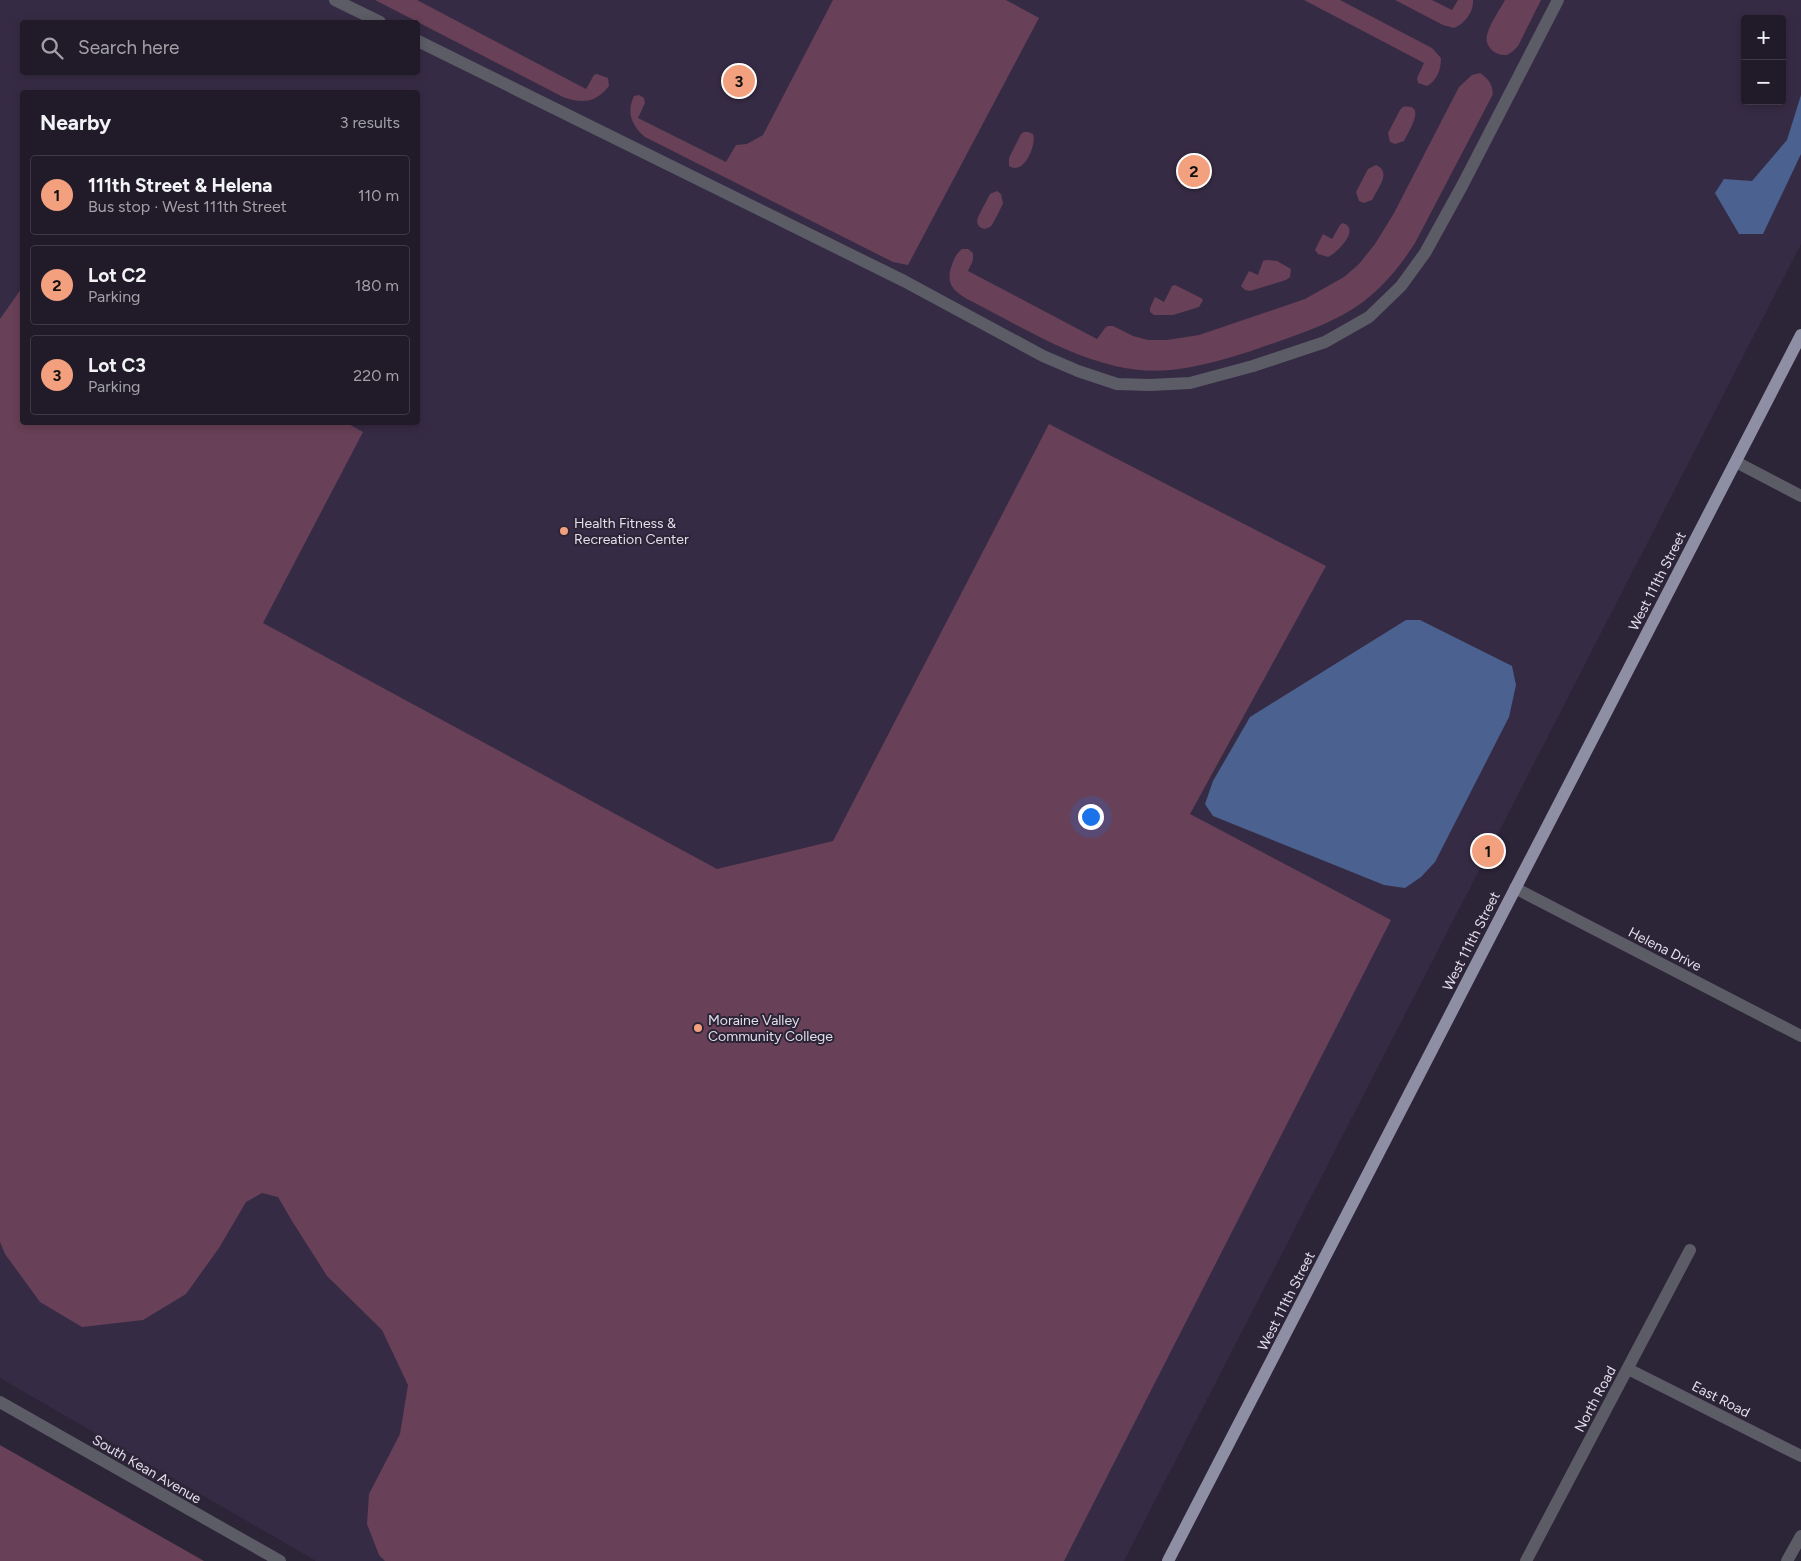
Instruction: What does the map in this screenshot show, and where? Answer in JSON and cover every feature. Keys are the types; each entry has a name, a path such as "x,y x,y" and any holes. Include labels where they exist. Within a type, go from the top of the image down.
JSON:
{"main road":[{"name":"West 111th Street","path":"1168,1561 1801,335"}],"street":[{"path":"335,0 376,20"},
{"path":"420,42 904,281 1043,356 1116,384 1190,383 1253,366 1325,342 1369,317 1401,286 1425,252 1462,186 1558,0"},
{"path":"1736,462 1801,496"},
{"name":"Helena Drive","path":"1515,888 1801,1036"},
{"name":"North Road","path":"1526,1561 1690,1250"},
{"name":"East Road","path":"1628,1369 1801,1456"},
{"name":"South Kean Avenue","path":"0,1402 280,1561"},
{"path":"1787,1561 1801,1536"}],"shaded area":[{"name":"Moraine Valley Community College","path":"0,0 1801,0 1801,244 1124,1561 316,1561 0,1378"},
{"path":"375,0 417,0 586,89 594,75 597,74 608,78 609,86 594,99 577,101 563,97 420,23 420,20 414,20"},
{"path":"833,0 1006,0 1039,18 908,265 893,262 645,137 632,119 632,102 634,96 639,95 644,98 645,103 638,118 726,162 736,145 747,144 763,135"},
{"path":"1304,0 1340,0 1432,48 1441,58 1436,78 1427,86 1418,83 1417,78 1424,63"},
{"path":"1395,0 1432,0 1452,10 1458,0 1473,0 1473,4 1468,17 1454,28 1443,25"},
{"path":"1505,0 1541,0 1518,46 1511,53 1502,55 1491,49 1487,43 1487,35"},
{"path":"1480,73 1490,82 1493,94 1415,243 1404,260 1371,296 1343,315 1311,330 1229,358 1204,364 1179,369 1147,371 1131,369 1096,361 1058,346 967,299 957,292 951,284 950,275 955,258 962,249 968,249 973,253 973,260 968,271 1097,339 1108,326 1113,326 1133,336 1148,340 1167,340 1199,335 1305,299 1344,277 1359,264 1375,244 1394,213 1459,87 1472,75"},
{"path":"1403,107 1414,109 1414,119 1404,141 1395,144 1390,142 1388,133"},
{"path":"1024,132 1033,134 1034,139 1028,158 1020,167 1009,166 1009,158 1021,134"},
{"path":"1376,165 1383,172 1382,181 1372,200 1364,203 1359,201 1356,192 1368,169"},
{"path":"997,191 1001,194 1002,206 992,225 983,229 978,224 978,217 990,194"},
{"path":"1343,223 1350,230 1346,241 1328,257 1318,254 1315,250 1323,234 1332,239"},
{"path":"1263,261 1277,261 1291,269 1290,277 1286,280 1250,291 1245,290 1241,286 1249,271 1258,275"},
{"path":"1175,285 1201,298 1203,300 1199,307 1173,315 1154,315 1150,312 1155,297 1164,302 1172,286"},
{"path":"20,290 20,425 350,425 363,432 263,623 717,869 833,841 1049,424 1326,566 1190,814 1391,920 1064,1561 385,1561 379,1555 367,1524 369,1494 400,1434 408,1385 382,1330 327,1276 278,1197 262,1193 246,1202 219,1248 186,1294 143,1320 82,1327 40,1302 5,1254 0,1242 0,319"},
{"path":"0,1445 204,1561 0,1561"}],"water":[{"path":"1801,95 1801,154 1763,234 1739,234 1715,193 1724,179 1752,181 1787,140"},
{"path":"1406,620 1420,620 1512,666 1516,685 1509,717 1435,862 1421,877 1405,888 1384,885 1213,816 1205,804 1213,781 1250,717"}],"place":[{"name":"Lot C3","path":"739,81"},
{"name":"Lot C2","path":"1194,171"},
{"name":"Health Fitness & Recreation Center","path":"564,531"},
{"name":"111th Street & Helena","path":"1488,851"},
{"name":"Moraine Valley Community College","path":"698,1028"}]}
